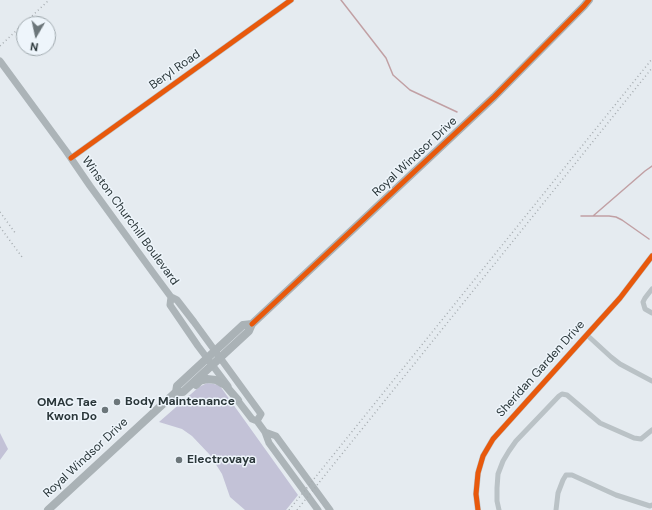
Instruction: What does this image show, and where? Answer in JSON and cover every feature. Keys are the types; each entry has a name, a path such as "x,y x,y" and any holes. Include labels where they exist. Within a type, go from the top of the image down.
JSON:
{"main road":[{"name":"Royal Windsor Drive","path":"185,390 249,331 252,324 488,102 589,0"},
{"name":"Winston Churchill Boulevard","path":"0,62 171,297 177,300 261,414 257,421"},
{"name":"Winston Churchill Boulevard","path":"171,297 170,305 252,419 257,421 265,432 269,443 318,510"},
{"name":"Royal Windsor Drive","path":"48,510 176,392 177,386 243,325 252,324"},
{"path":"176,392 191,390 200,381 209,379 216,380 225,385 238,400"},
{"name":"Winston Churchill Boulevard","path":"265,432 276,436 330,510"}],"street":[{"name":"Beryl Road","path":"71,158 292,0"},
{"name":"Sheridan Garden Drive","path":"478,510 476,494 477,480 480,464 487,447 501,429 620,298 652,256"},
{"path":"652,289 643,302 645,309 652,313"},
{"path":"587,334 620,364 652,381"},
{"path":"499,510 496,488 498,474 503,461 516,441 562,394 567,395 600,423 634,438 640,439 652,430"},
{"path":"556,510 558,493 566,475 572,475 616,495 650,506 652,505"}],"shaded area":[{"path":"207,383 220,386 298,495 286,510 245,510 230,497 222,474 210,455 192,436 182,429 159,422 199,387"},
{"path":"0,433 8,449 0,460"}],"waterway":[{"path":"341,0 386,58 393,75 410,90 457,112"},
{"path":"581,216 593,216 652,166"},
{"path":"594,216 616,217 649,239"}],"railway":[{"path":"0,46 49,0"},
{"path":"289,510 652,59"},
{"path":"297,510 652,68"},
{"path":"0,212 16,234"},
{"path":"0,227 22,257"}],"cycle path":[{"path":"71,158 291,0"},
{"path":"252,324 494,97 589,0"},
{"path":"478,510 476,494 478,473 483,456 493,439 620,298 652,256"}],"place":[{"name":"Body Maintenance","path":"117,402"},
{"name":"OMAC Tae Kwon Do","path":"105,410"},
{"name":"Electrovaya","path":"179,460"}]}
